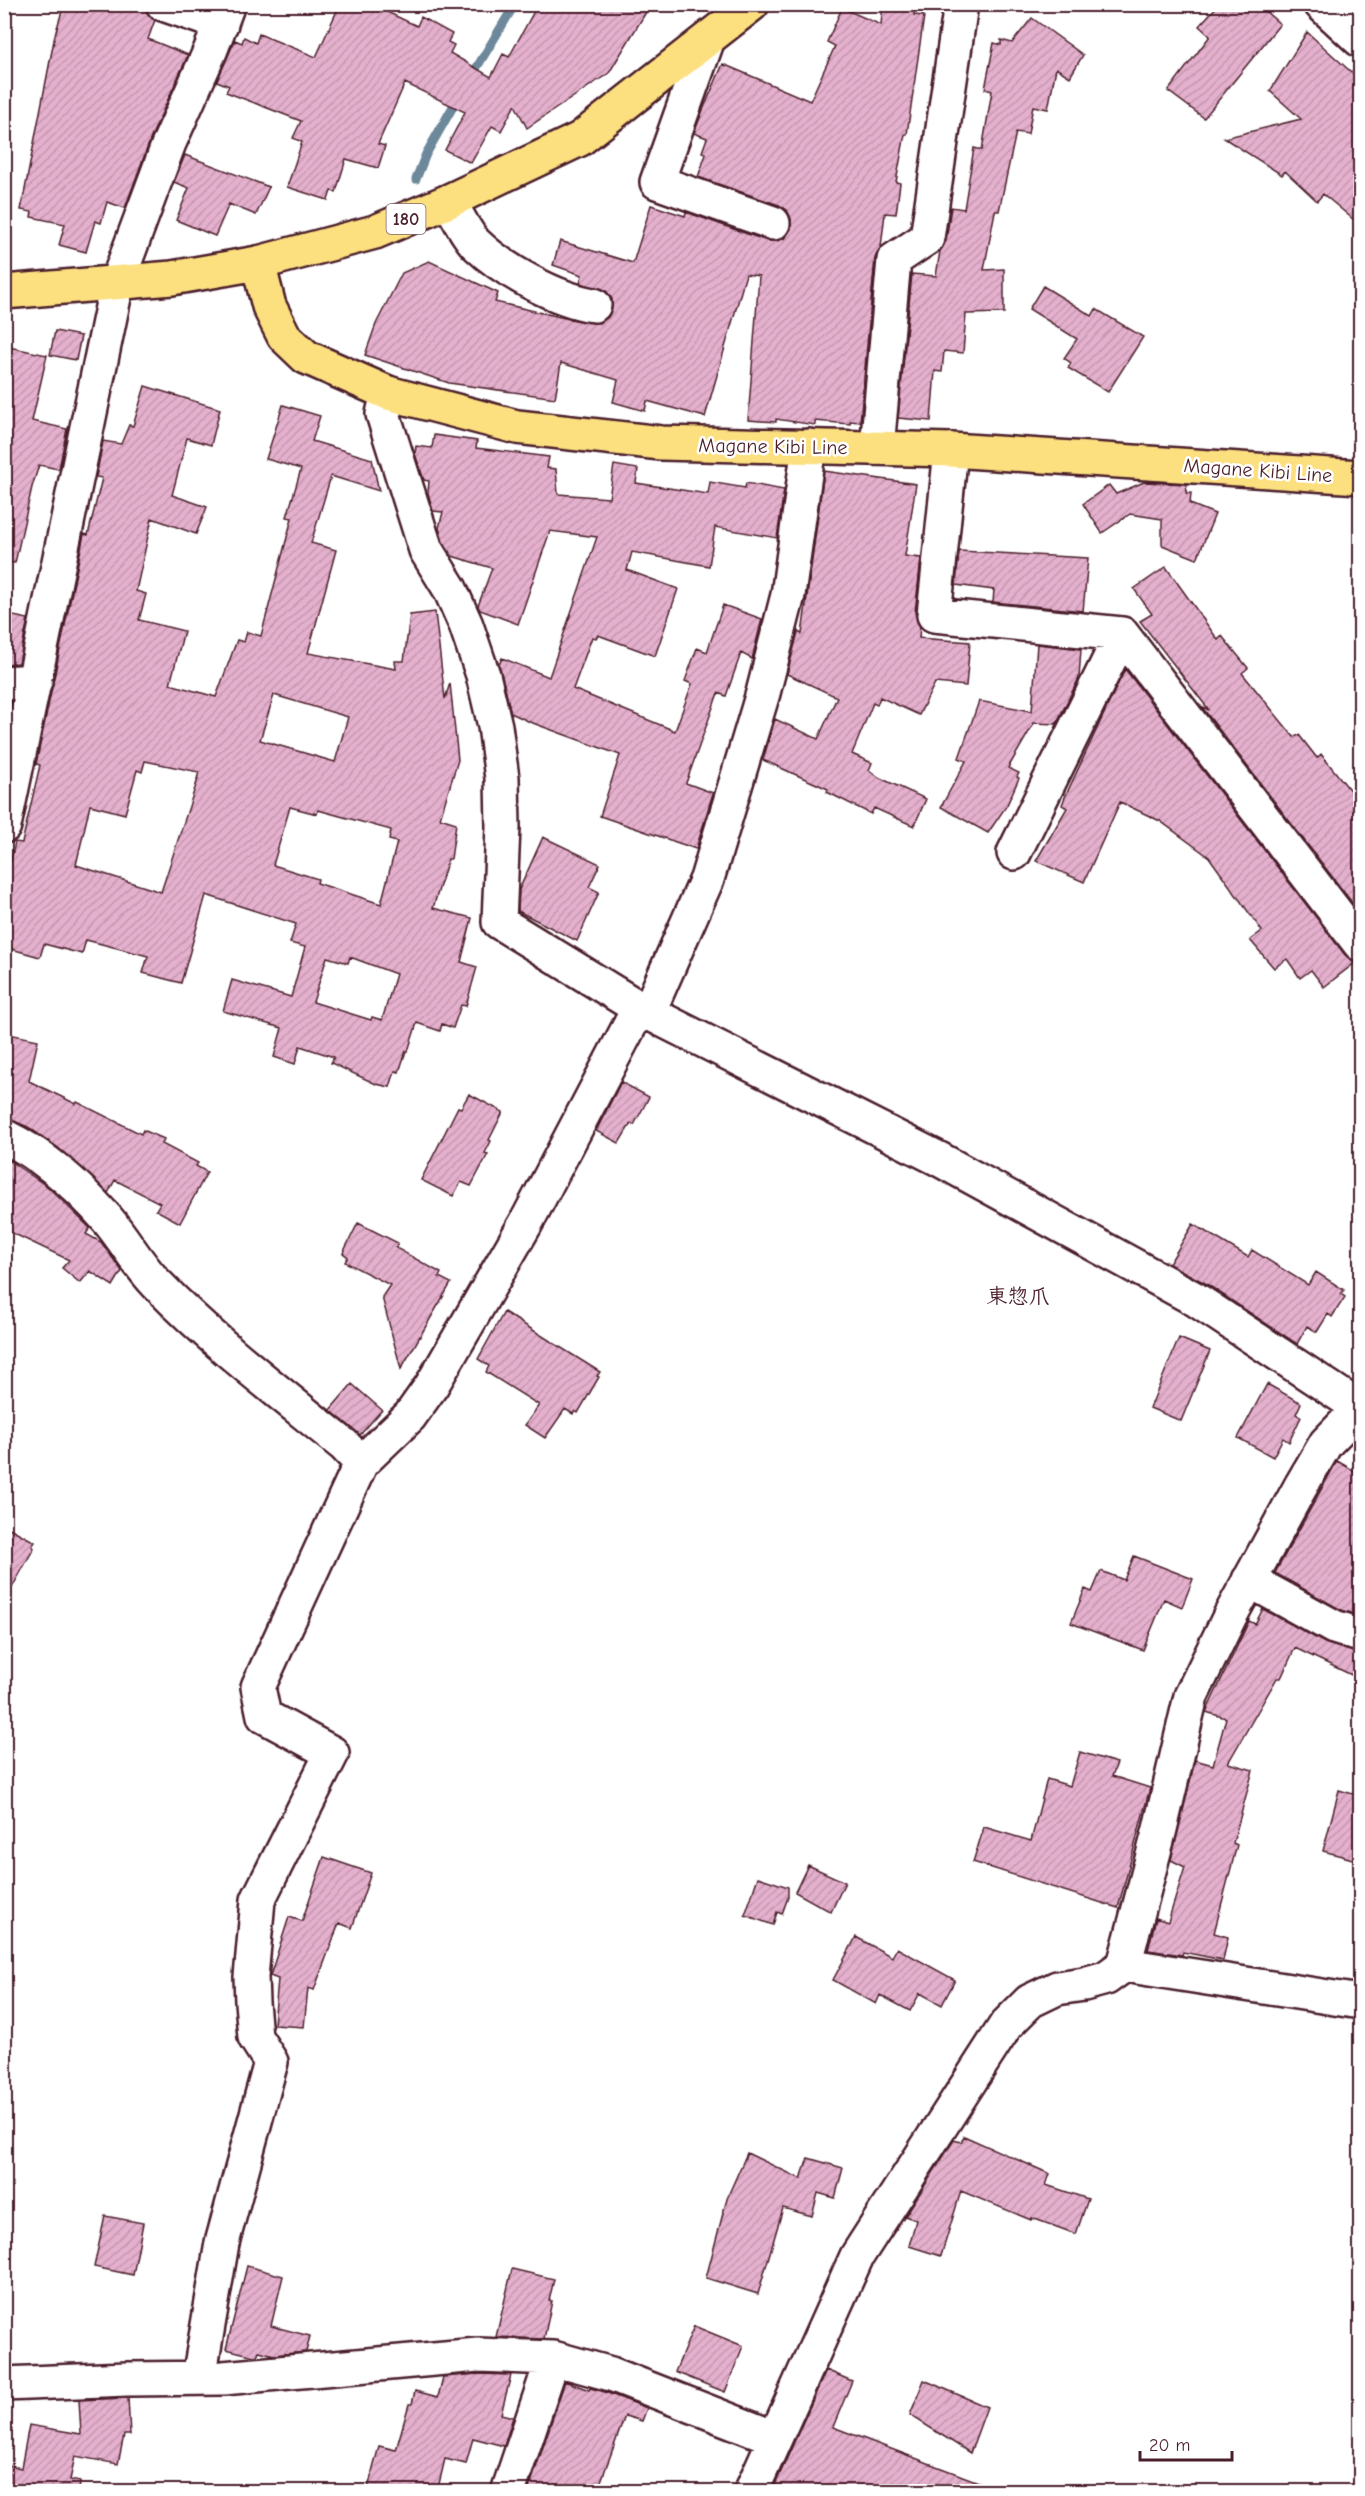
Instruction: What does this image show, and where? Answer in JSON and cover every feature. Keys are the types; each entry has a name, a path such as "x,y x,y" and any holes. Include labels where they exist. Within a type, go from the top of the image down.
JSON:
{"main road":[{"name":"180","path":"4,292 172,278 258,263 375,232 448,201 580,139 752,4"},
{"name":"Magane Kibi Line","path":"258,263 269,306 284,336 306,357 388,393 517,427 661,443 951,450 1360,477"}],"street":[{"path":"4,826 20,682 117,283 169,143 192,96 224,14 163,4"},
{"path":"878,448 894,260 927,238 961,4"},
{"path":"1321,4 1360,40"},
{"path":"708,39 657,182 773,223"},
{"path":"448,201 475,243 514,272 574,302 594,305"},
{"path":"388,393 383,414 426,550 450,589 466,625 483,675 495,726 502,778 503,827 499,922 644,1011 939,1159 1195,1299 1360,1408 1326,1443 1249,1580 1191,1696 1160,1829 1124,1965 1106,1978 1057,1988 1030,2001 1006,2025 857,2256 751,2492"},
{"path":"199,2378 222,2243 271,2062 255,2037 252,2002 251,1977 258,1900 332,1753 264,1716 258,1688 361,1463 410,1416 432,1385 526,1223 644,1011 707,879 763,693 788,595 809,446"},
{"path":"951,450 934,615 1122,634 1360,944"},
{"path":"1014,853 1122,634"},
{"path":"4,1136 32,1150 65,1176 107,1219 155,1283 228,1352 344,1445 361,1463"},
{"path":"1249,1580 1334,1627 1360,1635"},
{"path":"1124,1965 1360,2002"},
{"path":"4,2384 223,2378 478,2355 553,2358 611,2374 775,2438"},
{"path":"508,2492 553,2358"}],"building":[{"path":"64,4 130,4 146,10 155,20 148,39 188,55 152,135 125,208 107,202 101,223 95,221 86,252 59,245 65,224 31,217 32,212 21,210 55,35"},
{"path":"340,4 370,4 417,26 421,17 452,34 448,42 454,45 450,53 491,77 503,54 509,57 538,4 651,4 609,73 527,128 515,105 501,131 492,126 471,163 445,150 465,112 405,83 378,144 385,146 378,168 346,159 336,192 331,191 328,200 287,187 302,142 293,138 301,121 226,92 229,86 217,81 235,40 242,43 244,37 256,43 259,34 316,57"},
{"path":"883,4 916,4 914,15 924,16 907,134 905,134 896,182 900,183 896,214 885,213 881,247 875,258 860,422 850,421 850,424 815,421 815,425 776,419 776,422 748,420 759,276 746,274 705,417 647,401 645,411 613,402 618,380 561,363 555,398 449,383 365,355 376,324 402,273 429,261 498,293 495,302 569,319 599,323 608,317 612,308 612,299 606,291 580,283 582,275 553,265 560,241 633,263 651,205 685,216 686,212 767,241 785,238 791,229 791,219 787,210 779,205 698,177 706,154 702,152 707,138 694,133 703,110 723,64 810,101 835,46 827,42 842,8 881,25"},
{"path":"1219,4 1257,4 1280,24 1204,118 1168,91 1210,36 1199,26"},
{"path":"1032,18 1083,55 1070,77 1056,68 1048,109 1033,106 1028,134 1016,132 999,211 995,211 984,270 1004,269 1004,313 966,314 963,353 944,351 942,372 935,371 931,421 898,418 912,274 936,276 940,251 946,241 951,207 964,209 974,148 982,150 992,91 985,89 994,43 1001,45 1001,40 1012,43"},
{"path":"1307,32 1360,80 1360,225 1323,194 1317,201 1285,171 1282,175 1224,138 1301,119 1270,91"},
{"path":"185,155 269,187 256,215 229,204 215,236 176,220 189,188 174,182"},
{"path":"1043,286 1092,316 1096,309 1143,337 1108,392 1068,368 1071,363 1064,358 1077,339 1029,309"},
{"path":"55,331 81,336 76,360 50,355"},
{"path":"4,346 47,355 32,421 67,429 59,469 39,465 15,563 4,562"},
{"path":"145,386 220,409 211,445 187,438 172,495 207,507 196,534 152,518 136,591 146,594 139,620 184,631 170,684 216,697 237,640 244,642 247,632 261,636 292,518 287,517 301,469 266,459 283,405 320,416 312,441 372,459 379,491 331,476 311,543 336,550 308,653 396,669 395,661 404,661 410,615 435,612 445,699 450,683 458,760 440,818 456,823 451,859 448,859 433,908 472,918 461,962 477,967 466,1006 461,1005 453,1028 442,1024 440,1031 417,1023 408,1051 406,1051 399,1072 395,1071 390,1087 376,1084 331,1063 334,1057 300,1046 295,1064 274,1057 282,1028 223,1011 232,980 291,997 305,947 290,943 296,924 206,895 181,983 143,973 148,956 86,940 82,954 44,944 40,957 4,947 4,891 15,842 22,843 40,765 36,764 84,534 88,535 102,478 96,477 103,441 121,444 129,425 133,426","holes":["274,695 348,717 335,762 260,740","145,761 199,772 161,892 76,865 90,805 125,814 137,770 142,772","290,807 317,814 318,810 391,830 389,840 397,842 381,904 317,883 318,879 273,865","327,957 348,963 350,957 396,974 382,1020 372,1017 371,1020 313,1002"]},
{"path":"434,435 477,441 476,448 549,457 547,468 556,469 558,494 609,498 614,465 638,469 636,483 708,494 710,482 745,488 746,483 784,490 777,538 715,527 709,566 632,552 627,570 678,589 655,656 598,635 596,638 592,637 573,689 675,731 692,684 685,681 697,648 707,652 723,605 762,619 752,659 741,653 726,696 718,693 686,783 713,793 696,849 600,816 620,755 511,713 499,665 502,658 549,677 597,537 550,531 518,624 480,610 478,606 492,568 452,556 443,542 439,528 443,512 433,511 428,493 429,481 424,480 415,454 416,446 432,448"},
{"path":"824,471 916,484 905,556 921,558 915,613 920,626 919,638 970,642 966,686 935,683 919,715 880,697 877,705 873,703 852,754 872,763 869,770 880,778 926,799 914,826 874,808 871,814 827,792 828,789 763,760 775,719 818,739 837,697 787,674 798,632 802,634"},
{"path":"1144,482 1187,484 1186,493 1191,493 1190,504 1215,514 1197,559 1162,545 1162,519 1130,514 1102,533 1083,504 1109,485 1116,494"},
{"path":"959,551 1088,558 1083,611 993,602 994,590 956,585"},
{"path":"1166,567 1218,640 1222,636 1248,668 1242,673 1294,737 1299,735 1317,758 1321,754 1360,803 1360,906 1357,909 1201,706 1209,710 1140,621 1152,614 1134,589"},
{"path":"4,614 28,619 19,663 4,664"},
{"path":"1037,644 1081,649 1079,678 1056,724 1034,723 1008,768 1019,773 1017,777 1019,778 1007,805 988,833 941,807 966,761 959,758 979,701 1032,711"},
{"path":"1125,669 1345,955 1356,962 1324,987 1311,970 1300,978 1287,959 1274,968 1250,940 1262,931 1209,857 1160,821 1120,802 1084,882 1036,861 1067,808 1062,805 1065,797"},
{"path":"543,837 600,864 589,887 599,892 577,941 518,911 519,890"},
{"path":"4,1033 38,1040 29,1081 141,1134 143,1130 164,1139 162,1144 198,1163 196,1166 207,1172 180,1223 156,1210 160,1203 115,1180 108,1193 57,1147 28,1127 4,1117"},
{"path":"621,1082 649,1097 634,1125 631,1123 619,1143 596,1131"},
{"path":"469,1094 503,1112 489,1140 491,1141 485,1153 488,1154 471,1186 461,1182 453,1196 421,1180 458,1107 461,1108"},
{"path":"4,1157 48,1187 90,1228 86,1234 101,1242 122,1271 113,1286 90,1271 80,1283 62,1268 69,1260 4,1229"},
{"path":"358,1223 398,1243 396,1248 441,1273 439,1277 451,1283 401,1369 382,1297 390,1285 345,1262 348,1257 343,1253"},
{"path":"1193,1224 1248,1257 1252,1250 1308,1285 1316,1272 1344,1290 1341,1294 1345,1297 1332,1317 1328,1314 1317,1332 1307,1326 1297,1344 1205,1283 1169,1264"},
{"path":"504,1312 600,1372 578,1413 575,1411 573,1414 565,1409 545,1438 525,1425 539,1405 486,1372 489,1366 478,1359"},
{"path":"1179,1338 1210,1351 1181,1421 1150,1408"},
{"path":"352,1384 382,1410 360,1435 330,1410"},
{"path":"1267,1384 1301,1403 1296,1414 1301,1417 1289,1442 1283,1438 1273,1457 1238,1438"},
{"path":"1337,1461 1360,1474 1360,1616 1341,1610 1275,1573"},
{"path":"4,1525 35,1542 32,1546 34,1548 4,1602"},
{"path":"1134,1556 1193,1579 1182,1607 1164,1599 1143,1650 1071,1623 1085,1589 1092,1592 1101,1571 1124,1580"},
{"path":"1263,1609 1325,1643 1360,1653 1360,1679 1295,1648 1281,1678 1277,1678 1228,1763 1253,1770 1233,1843 1237,1845 1214,1933 1228,1937 1223,1960 1183,1952 1182,1955 1148,1950 1156,1918 1168,1922 1185,1867 1171,1860 1195,1760 1213,1765 1226,1718 1206,1712 1249,1621 1255,1624"},
{"path":"1080,1752 1117,1763 1112,1776 1150,1788 1118,1908 973,1862 984,1827 1031,1841 1047,1779 1070,1786"},
{"path":"1339,1790 1360,1796 1360,1861 1323,1851"},
{"path":"324,1857 371,1873 352,1928 339,1923 314,1990 308,1988 304,2027 274,2025 278,1979 270,1976 289,1917 302,1921"},
{"path":"808,1865 845,1882 831,1912 795,1892"},
{"path":"758,1877 788,1887 788,1897 782,1914 777,1912 773,1925 745,1915"},
{"path":"856,1937 892,1957 897,1948 955,1980 942,2005 920,1993 910,2011 880,1995 876,2004 833,1980"},
{"path":"964,2136 1050,2174 1046,2185 1088,2199 1076,2234 1032,2218 1031,2220 961,2191 941,2256 909,2246 916,2220 905,2216 954,2140 961,2142"},
{"path":"747,2153 801,2179 808,2158 843,2168 835,2198 818,2193 812,2216 783,2208 758,2294 706,2278 727,2198"},
{"path":"105,2216 143,2223 133,2275 94,2267"},
{"path":"247,2266 283,2276 271,2326 310,2336 306,2352 274,2355 259,2351 257,2356 254,2356 226,2349"},
{"path":"512,2269 554,2279 544,2339 496,2337"},
{"path":"694,2326 743,2346 725,2392 675,2372"},
{"path":"826,2370 852,2381 833,2427 997,2489 997,2492 772,2492"},
{"path":"478,2374 511,2375 501,2414 513,2417 504,2446 473,2438 466,2464 445,2459 437,2492 367,2492 379,2446 396,2450 415,2391 438,2397 443,2377"},
{"path":"924,2380 987,2407 970,2453 910,2415"},
{"path":"565,2381 589,2390 590,2388 605,2392 647,2408 642,2421 625,2416 597,2492 528,2492"},
{"path":"128,2398 130,2435 124,2435 118,2464 75,2456 70,2480 80,2482 79,2492 4,2492 4,2464 21,2468 29,2425 81,2434 79,2400"}],"waterway":[{"path":"471,77 515,4"},
{"path":"416,179 426,154 459,96"}],"district":[{"name":"東惣爪","path":"1018,1296"}]}
